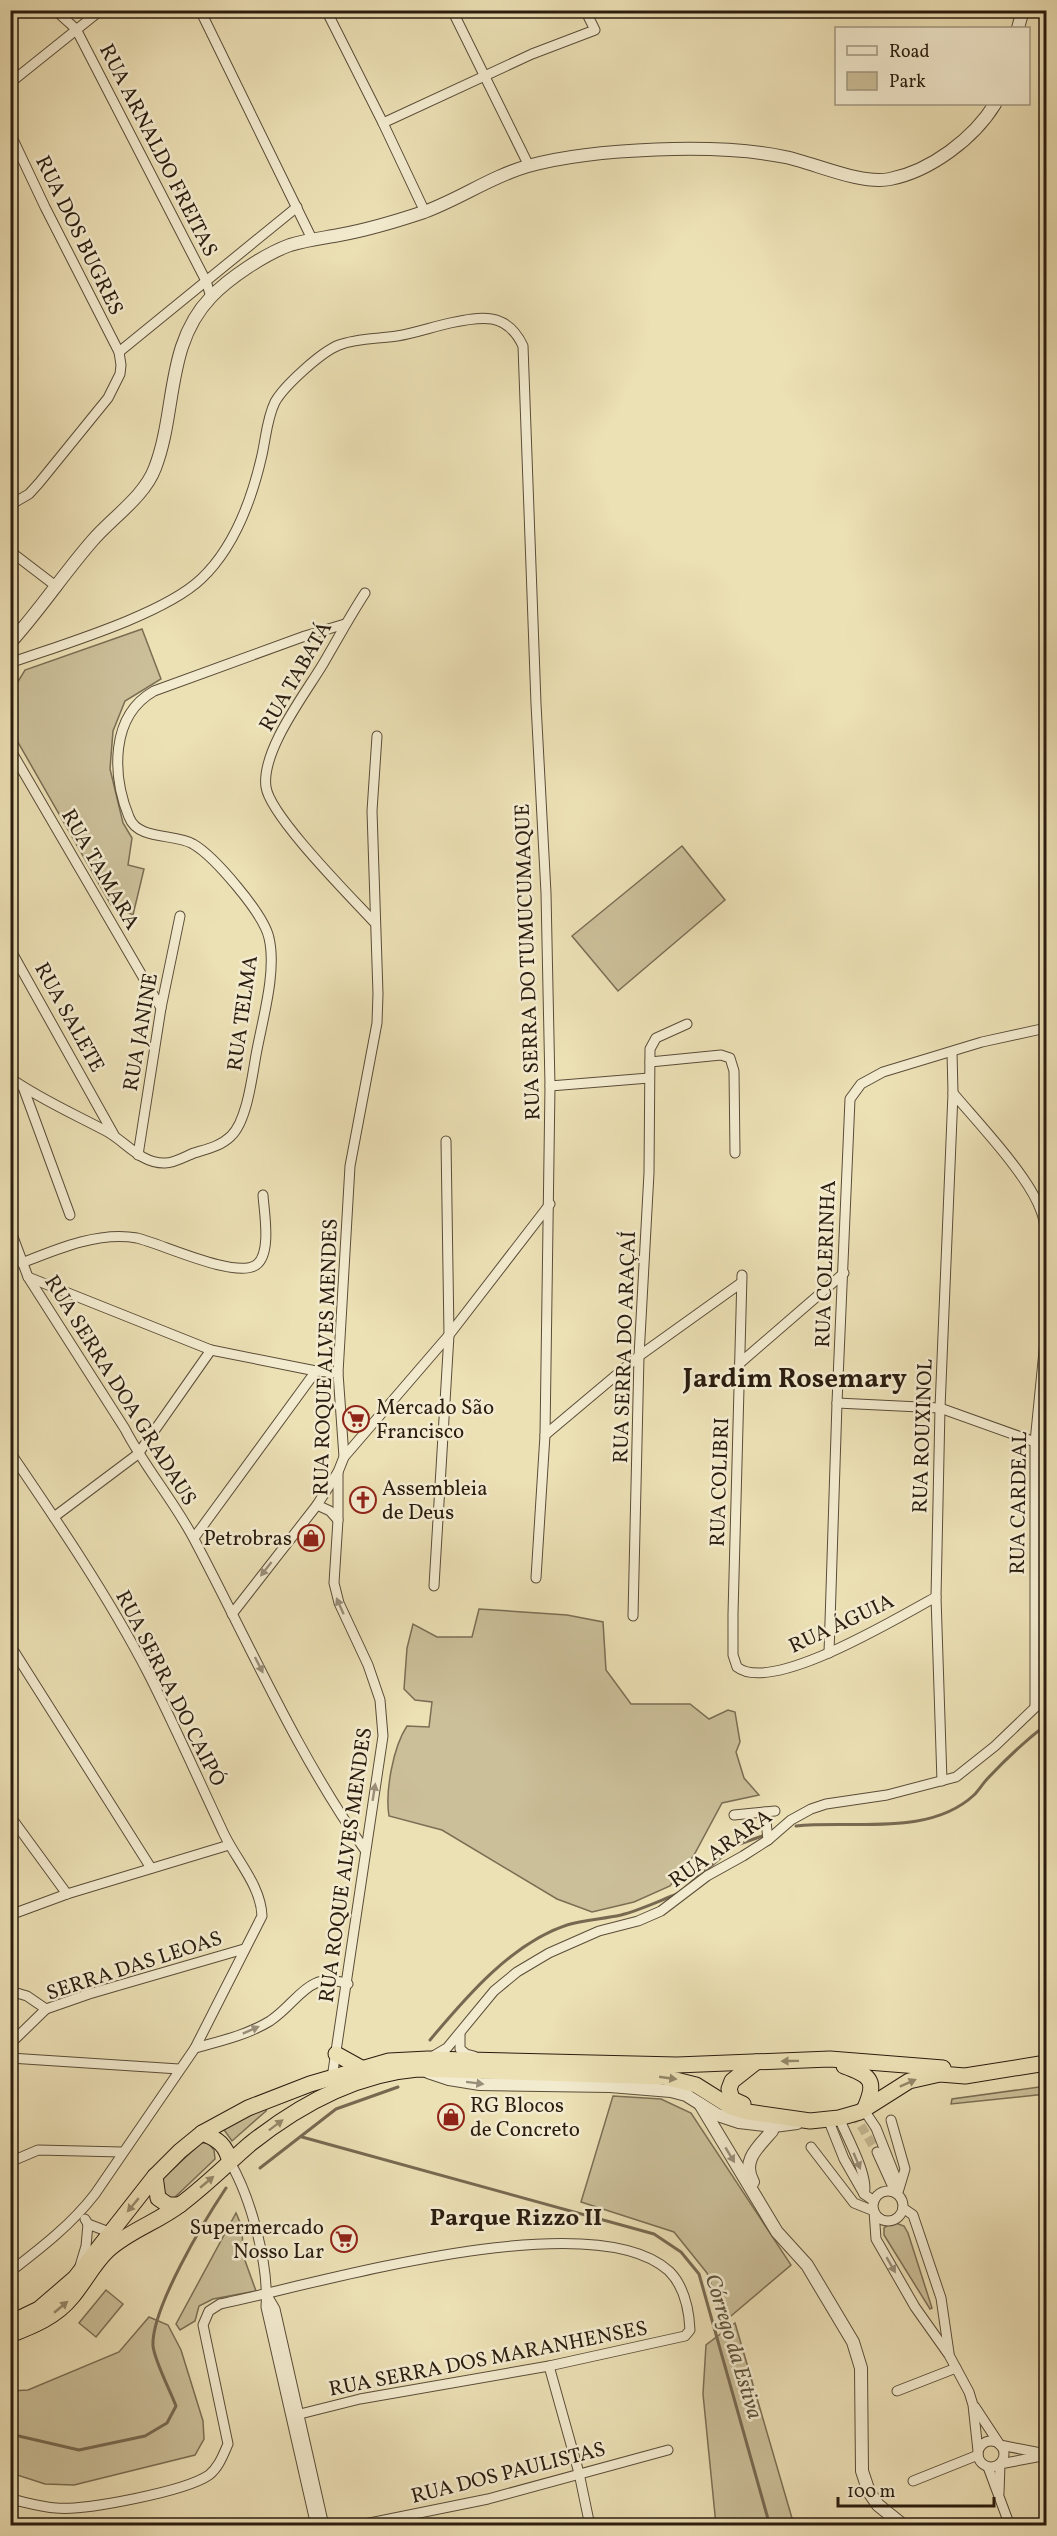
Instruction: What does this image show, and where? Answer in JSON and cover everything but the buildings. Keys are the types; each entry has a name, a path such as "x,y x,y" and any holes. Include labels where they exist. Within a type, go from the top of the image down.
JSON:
{"highway":[{"path":"336,2052 363,2069"},
{"path":"299,2109 365,2079 423,2064 524,2060 677,2066 828,2060 923,2067 1016,2069"},
{"path":"828,2060 868,2077 872,2088 864,2110"},
{"path":"10,2323 39,2309 75,2278 155,2176 202,2133 248,2108 310,2084 388,2061 664,2077 696,2085 731,2107 774,2123 833,2118 864,2110 909,2081 940,2074 965,2076 1047,2063"},
{"path":"756,2062 732,2081 729,2095 732,2099 774,2123"},
{"path":"10,2335 40,2323 56,2312 71,2299 106,2252 132,2231 180,2205 230,2162 299,2109 333,2078"},
{"path":"202,2133 224,2145 230,2162"},
{"path":"155,2176 158,2198 168,2205 180,2205"}],"street":[{"name":"RUA ARNALDO FREITAS","path":"55,10 76,29 206,281 211,297"},
{"path":"10,83 101,10"},
{"path":"200,10 312,240"},
{"path":"326,10 425,212"},
{"path":"452,10 529,166"},
{"path":"383,123 532,54 595,30 585,10"},
{"path":"1018,27 1023,10"},
{"path":"10,643 93,540 134,499 154,471 177,359 184,339 211,297 275,252 312,240 425,212 529,166 621,153 683,150 784,157 850,174 887,180 937,159 982,122 994,105"},
{"name":"RUA DOS BUGRES","path":"10,133 118,352"},
{"path":"10,505 29,494 108,398 120,374 121,365 118,352 297,207"},
{"name":"RUA SERRA DO TUMUCUMAQUE","path":"10,663 155,608 198,582 230,543 246,508 276,400 326,351 339,345 361,340 397,336 483,317 504,323 513,329 523,346 536,704 546,893 550,1086 545,1435 536,1578"},
{"path":"10,350 13,358 10,370"},
{"path":"10,551 57,587"},
{"name":"RUA TABATÁ","path":"365,593 284,727 266,774 266,789 272,803 288,825 374,922"},
{"name":"RUA TELMA","path":"114,1135 138,1155 165,1164 218,1145 232,1136 244,1113 264,1011 271,961 269,937 259,918 210,855 189,842 141,830 129,820 118,758 121,732 141,699 154,691 305,636 345,624"},
{"name":"RUA ROQUE ALVES MENDES","path":"333,2078 383,1736 380,1700 368,1665 335,1594 334,1582 338,1472 344,1457 338,1373 350,1166 377,1023 372,811 377,735"},
{"name":"RUA TAMARA","path":"10,749 161,1008"},
{"name":"RUA JANINE","path":"138,1155 161,1008 180,916"},
{"name":"RUA SALETE","path":"10,949 114,1135"},
{"path":"687,1024 652,1042 650,1062 721,1055 730,1058 734,1071 735,1153"},
{"name":"RUA COLERINHA","path":"829,1653 848,1110 854,1092 861,1084 883,1072 1013,1034 1047,1028"},
{"name":"RUA ROUXINOL","path":"942,1781 936,1597 940,1408 953,1093 952,1052"},
{"name":"RUA SERRA DO ARAÇAÍ","path":"633,1616 639,1356 650,1173 650,1062"},
{"path":"10,1078 114,1135"},
{"path":"550,1086 649,1078"},
{"path":"23,1087 70,1215"},
{"path":"953,1093 1030,1190 1041,1210 1047,1234"},
{"path":"434,1586 449,1335 446,1141"},
{"path":"22,1263 80,1243 121,1236 138,1239 209,1262 246,1269 255,1265 265,1252 263,1195"},
{"path":"344,1457 449,1335 550,1204"},
{"name":"RUA SERRA DOA GRADAUS","path":"10,1229 28,1277 138,1454 194,1538 311,1766 365,1850"},
{"path":"740,1363 844,1273"},
{"path":"28,1277 211,1350 316,1371 338,1373"},
{"name":"RUA COLIBRI","path":"639,1356 741,1279 733,1655"},
{"name":"RUA CARDEAL","path":"1035,1707 1035,1442 1047,1301"},
{"path":"54,1517 138,1454 211,1350"},
{"path":"545,1435 639,1356"},
{"path":"194,1538 316,1371"},
{"path":"837,1403 940,1408 1035,1442"},
{"name":"RUA SERRA DO CAIPÓ","path":"10,1452 99,1588 147,1673 229,1845 256,1890 262,1906 260,1923 244,1949 195,2048 81,2212 57,2235 10,2272"},
{"path":"232,1614 317,1504 338,1472"},
{"path":"317,1504 330,1511 338,1520"},
{"name":"RUA ÁGUIA","path":"733,1655 737,1667 754,1673 777,1671 806,1664 936,1597"},
{"path":"10,1646 151,1868"},
{"name":"RUA ARARA","path":"423,2064 447,2048 494,1991 517,1972 573,1941 661,1911 707,1876 768,1840 791,1820 811,1809 826,1804 887,1795 956,1777 995,1746 1047,1697"},
{"path":"734,1815 770,1811 768,1840"},
{"path":"10,1816 67,1894"},
{"path":"10,1915 67,1894 229,1845"},
{"name":"SERRA DAS LEOAS","path":"10,2044 46,2009 89,1994 244,1949"},
{"path":"195,2048 225,2040 270,2020 312,1984 323,1979 333,1979 348,1984"},
{"path":"10,1991 27,1996 46,2009"},
{"path":"461,2032 459,2043 462,2052 466,2054 524,2060"},
{"path":"310,2084 326,2069 336,2052"},
{"path":"10,2058 179,2069"},
{"path":"423,2064 449,2079 480,2084 610,2086 671,2091 686,2096 718,2115 729,2125 741,2130 774,2123"},
{"path":"700,2104 777,2232 807,2265 853,2342 861,2368 862,2471 869,2492 878,2505 904,2526"},
{"path":"864,2110 876,2128 899,2186 898,2192"},
{"path":"718,2115 759,2126 806,2121"},
{"path":"833,2118 844,2159 864,2194 874,2206 880,2219 889,2221 898,2217 903,2208 902,2198 894,2192 880,2193 874,2206 876,2239 915,2307 949,2355 973,2405 1004,2452 1000,2464 999,2493"},
{"path":"891,2120 905,2169 898,2192"},
{"path":"774,2123 752,2154 748,2169 777,2232"},
{"path":"811,2147 854,2202 874,2206"},
{"path":"10,2162 39,2150 122,2152"},
{"path":"877,2152 892,2186 898,2192"},
{"path":"230,2162 248,2199 267,2294 266,2307 316,2526"},
{"path":"903,2208 913,2215 941,2298 949,2355"},
{"path":"75,2278 86,2246 88,2224 81,2212"},
{"path":"88,2224 109,2232"},
{"name":"RUA SERRA DOS MARANHENSES","path":"267,2294 441,2255 526,2245 583,2243 622,2248 651,2259 668,2271 679,2283 685,2297 690,2330 683,2337 549,2366 360,2399 300,2414"},
{"path":"267,2294 275,2309 324,2526"},
{"path":"10,2499 56,2508 90,2507 193,2483 210,2474 221,2461 228,2444 203,2325 209,2311 214,2307 267,2294"},
{"path":"549,2366 579,2473 590,2526"},
{"path":"897,2391 956,2368"},
{"path":"973,2405 981,2463 988,2467 1010,2526"},
{"path":"913,2481 978,2453 987,2442 1047,2454"},
{"name":"RUA DOS PAULISTAS","path":"355,2526 488,2499 668,2450"},
{"path":"988,2467 1047,2454"}],"green space":[{"path":"142,629 161,679 125,701 113,731 110,769 123,823 132,838 128,865 144,869 133,915 111,905 11,730 11,693 25,670"},
{"path":"682,846 725,900 618,991 572,936"},
{"path":"479,1609 567,1615 603,1622 606,1670 631,1704 690,1704 709,1719 728,1710 735,1712 740,1742 736,1752 744,1778 759,1795 722,1803 694,1855 670,1886 634,1902 592,1912 557,1899 442,1830 389,1816 388,1795 391,1770 402,1735 407,1726 429,1727 432,1702 415,1700 404,1689 407,1648 413,1624 437,1637 472,1637"},
{"path":"1046,2086 1046,2094 951,2104 952,2099"},
{"path":"613,2096 661,2099 691,2113 791,2265 725,2321 707,2273 674,2232 581,2202"},
{"path":"269,2103 266,2111 232,2141 222,2127"},
{"path":"201,2143 208,2143 214,2150 215,2159 174,2198 167,2198 161,2194 160,2181"},
{"path":"236,2213 242,2227 243,2255 256,2291 213,2299 199,2306 195,2321 180,2330 176,2324"},
{"path":"893,2222 904,2226 908,2233 932,2308 930,2309 884,2235 884,2228"},
{"path":"106,2290 123,2304 96,2337 79,2323"},
{"path":"149,2317 168,2325 181,2350 203,2421 204,2439 195,2455 74,2485 45,2484 11,2473 11,2391 28,2390 119,2352"},
{"path":"735,2323 794,2525 716,2525 703,2394 706,2345"}],"waterway":[{"path":"796,1826 890,1824 935,1817 956,1808 974,1795 1009,1757 1046,1725"},
{"path":"685,1888 734,1846 765,1835"},
{"path":"430,2040 491,1973 527,1945 547,1933 567,1925 621,1915 677,1894"},
{"path":"260,2168 336,2109 398,2087"},
{"name":"Córrego da Estiva","path":"302,2137 654,2234 681,2252 699,2274 770,2526"},
{"path":"10,2434 79,2450 145,2436 167,2423 176,2406 154,2353 155,2330 160,2310 180,2266 226,2188"}],"tunnel":[{"path":"854,2114 877,2152"}],"place":[{"name":"Mercado São Francisco","path":"356,1419"},
{"name":"Assembleia de Deus","path":"363,1500"},
{"name":"Petrobras","path":"311,1538"},
{"name":"RG Blocos de Concreto","path":"451,2117"},
{"name":"Supermercado Nosso Lar","path":"344,2239"}],"district":[{"name":"Jardim Rosemary","path":"795,1378"},
{"name":"Parque Rizzo II","path":"516,2217"}]}
